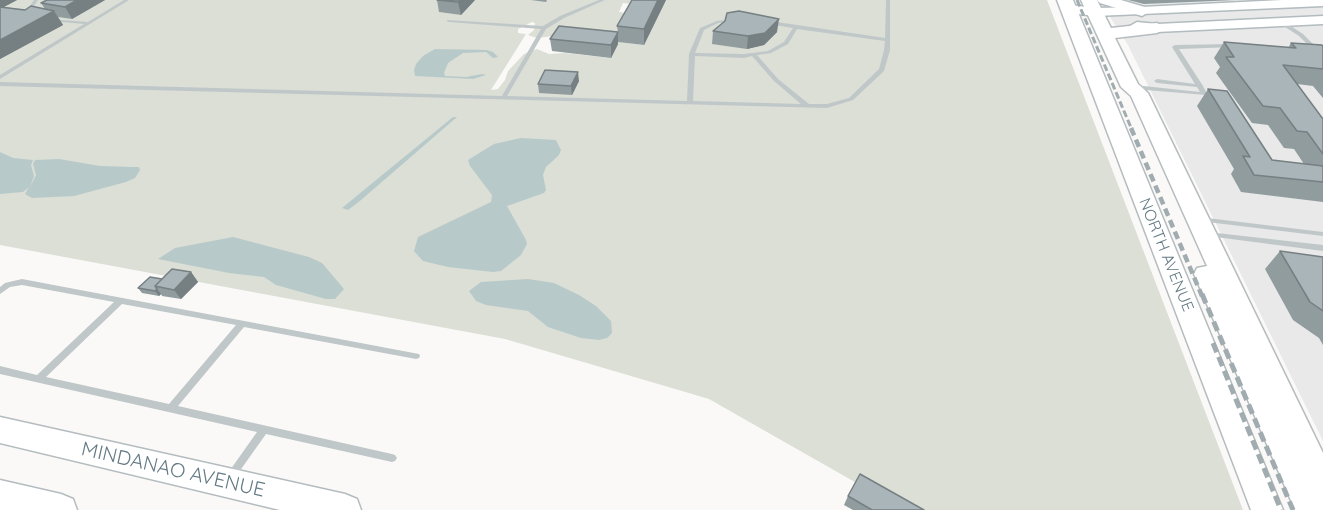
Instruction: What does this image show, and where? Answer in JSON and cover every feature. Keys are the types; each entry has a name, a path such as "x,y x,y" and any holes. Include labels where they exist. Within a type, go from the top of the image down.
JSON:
{"main road":[{"path":"1088,13 1323,2"},
{"path":"1088,13 1125,30 1323,20"},
{"name":"NORTH AVENUE","path":"1088,13 1130,87 1139,93 1199,231 1311,510"},
{"name":"NORTH AVENUE","path":"1088,13 1267,510"},
{"name":"NORTH AVENUE","path":"1130,87 1125,92 1173,198 1199,231 1323,487"},
{"name":"MINDANAO AVENUE","path":"0,430 345,510"},
{"path":"0,495 61,510"}],"lane":[{"path":"36,0 31,13 40,17"},
{"path":"0,77 127,0"},
{"path":"503,98 544,28 562,17 603,0"},
{"path":"0,84 808,106 840,104 858,94 882,70 888,40 888,0"},
{"path":"47,19 89,23"},
{"path":"690,103 692,54 702,29 717,22 743,20"},
{"path":"449,21 544,28"},
{"path":"762,22 888,40"},
{"path":"1281,22 1301,35 1323,57"},
{"path":"692,54 754,55 769,52 782,46 796,27"},
{"path":"1130,87 1204,94 1175,47 1238,46"},
{"path":"1305,50 1317,51"},
{"path":"754,55 776,80 808,106"},
{"path":"1157,81 1200,86"},
{"path":"1199,231 1323,234"},
{"path":"1199,231 1323,248"},
{"path":"0,291 8,285 22,282 416,356"},
{"path":"39,378 120,301"},
{"path":"171,408 242,324"},
{"path":"0,370 392,458"},
{"path":"227,483 264,429"}],"shaded area":[{"path":"0,0 452,0 440,12 461,15 475,0 642,0 639,5 623,3 619,12 633,14 619,42 644,45 666,0 1047,0 1243,510 904,510 709,399 505,339 0,245","holes":["532,22 535,23 534,30 528,35 537,38 554,36 611,58 565,53 549,54 537,49 524,54 508,71 498,89 491,90 526,34 518,33 518,29"]},
{"path":"1099,0 1323,0 1323,441 1128,45"},
{"path":"435,49 487,50 498,57 493,58 486,52 463,53 448,63 445,76 486,75 473,79 415,76 416,64 423,56"},
{"path":"453,117 457,117 361,200 348,210 342,208"},
{"path":"521,138 556,140 561,150 559,155 546,167 543,175 546,190 544,193 507,206 526,240 527,244 521,255 501,271 493,272 448,267 423,261 414,251 418,237 491,202 492,195 468,160 494,144"},
{"path":"0,152 13,158 33,160 31,165 34,176 30,187 36,175 33,164 35,160 59,159 100,166 139,167 140,170 135,178 126,182 74,196 32,198 25,194 29,187 23,192 0,194"},
{"path":"233,237 309,257 322,263 344,289 335,299 326,299 276,285 264,277 229,273 158,259 175,248"},
{"path":"528,279 554,283 579,295 596,306 611,321 612,333 607,338 599,340 581,338 548,327 528,311 486,305 476,301 469,291 481,282"}],"building":[{"path":"47,0 77,0 65,7 41,3"},
{"path":"437,0 461,0 458,2"},
{"path":"632,0 658,0 644,29 617,26"},
{"path":"31,6 54,11 0,40 0,7 25,10"},
{"path":"739,11 779,19 765,33 748,36 713,31 725,21 727,13"},
{"path":"559,26 618,32 611,45 550,39"},
{"path":"1224,42 1296,48 1291,43 1322,45 1323,69 1283,65 1323,119 1323,154 1307,132 1297,131 1280,108 1263,106 1226,57 1234,57"},
{"path":"545,70 578,72 571,86 538,84"},
{"path":"1208,89 1227,91 1272,160 1323,166 1323,182 1254,175 1243,156 1250,157"},
{"path":"1280,251 1323,257 1323,311 1310,302"},
{"path":"172,269 191,272 174,290 155,286"},
{"path":"150,277 162,279 155,286 157,289 155,291 138,288"},
{"path":"860,474 924,510 872,510 848,496"}],"railway":[{"path":"1077,0 1132,130"},
{"path":"1131,128 1202,296"},
{"path":"1202,294 1293,510"},
{"path":"1213,343 1281,510"}]}
